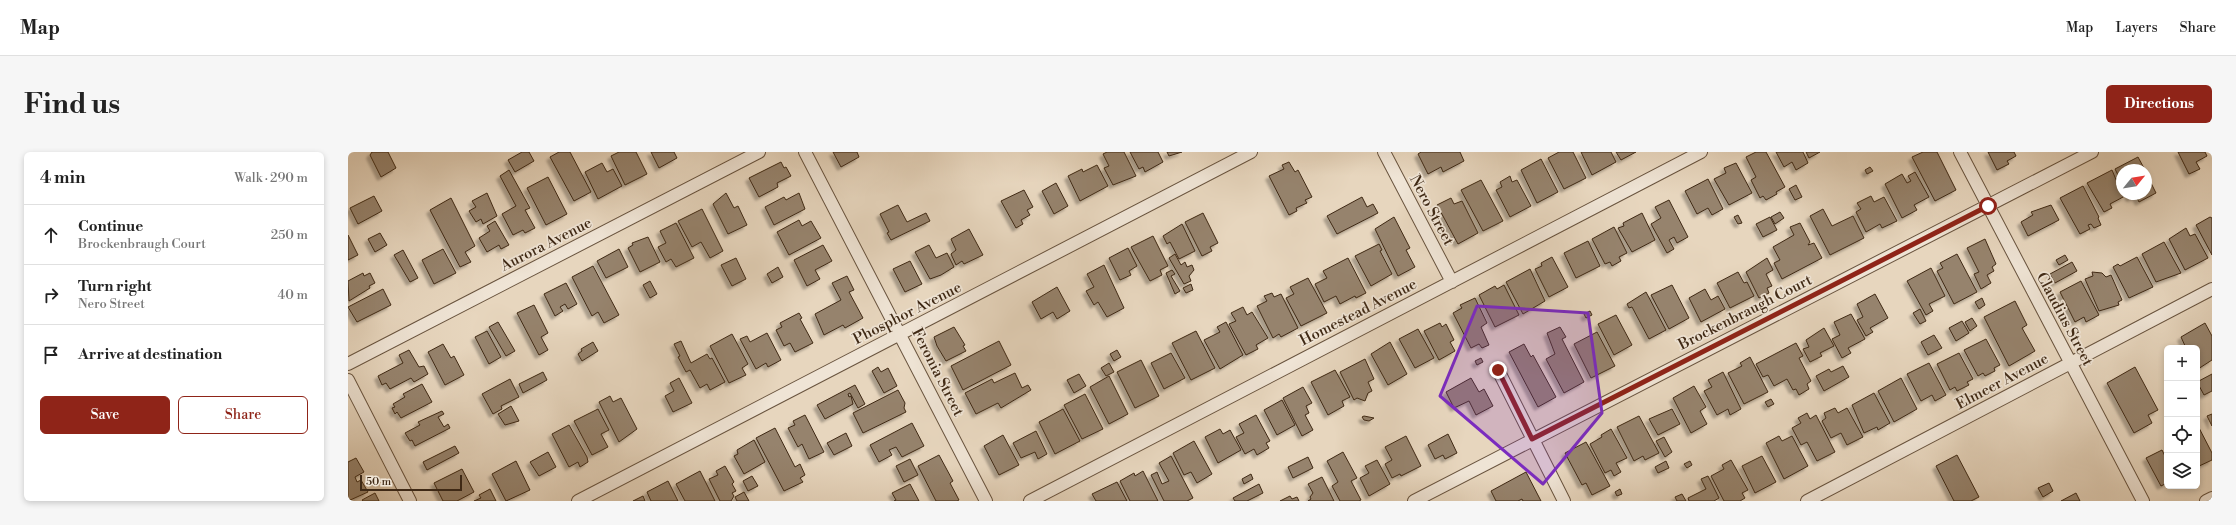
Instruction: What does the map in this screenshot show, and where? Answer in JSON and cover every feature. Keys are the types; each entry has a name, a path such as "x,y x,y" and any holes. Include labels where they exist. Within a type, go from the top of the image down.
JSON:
{"street":[{"name":"Aurora Avenue","path":"348,364 759,152"},
{"name":"Feronia Street","path":"805,152 986,501"},
{"name":"Phosphor Avenue","path":"578,501 1251,152"},
{"name":"Nero Street","path":"1384,152 1452,282"},
{"name":"Homestead Avenue","path":"1030,501 1701,152"},
{"name":"Claudius Street","path":"1960,152 2143,501"},
{"name":"Brockenbraugh Court","path":"1414,501 2092,152"},
{"name":"Elmeer Avenue","path":"1807,501 2212,289"},
{"path":"1498,370 1564,501"},
{"path":"348,380 410,501"},
{"path":"2206,501 2212,498"}],"highlighted area":[{"path":"1477,306 1588,313 1602,413 1543,484 1440,396"}],"building":[{"path":"372,152 388,152 396,168 381,177 370,155"},
{"path":"522,152 529,152 534,161 515,172 508,160"},
{"path":"559,152 570,152 591,192 574,201 550,157"},
{"path":"619,152 636,152 647,174 625,185 611,156"},
{"path":"651,152 674,152 677,158 659,168"},
{"path":"833,152 857,152 859,157 841,167"},
{"path":"1107,152 1124,152 1136,176 1113,185 1104,168 1109,166 1103,154"},
{"path":"1130,152 1158,152 1163,162 1145,172 1143,167 1139,169"},
{"path":"1167,152 1182,152 1169,156"},
{"path":"1421,152 1460,152 1464,161 1443,172 1441,167 1428,174 1418,154"},
{"path":"1559,152 1573,152 1586,178 1564,189 1548,158"},
{"path":"1581,152 1611,152 1616,162 1592,175"},
{"path":"1616,152 1636,152 1621,160"},
{"path":"1756,152 1766,152 1785,187 1776,192 1777,194 1766,200 1763,196 1760,198 1751,180 1756,177 1746,157"},
{"path":"1776,152 1803,152 1808,163 1796,170 1792,162 1784,167"},
{"path":"1806,152 1820,152 1809,158"},
{"path":"1923,152 1937,152 1956,190 1935,201 1912,157"},
{"path":"1988,152 2014,152 2016,156 2007,161 2009,164 1997,170"},
{"path":"2178,152 2205,152 2207,156 2196,162 2200,169 2189,174"},
{"path":"2138,157 2142,164 2125,164"},
{"path":"1541,159 1558,192 1537,203 1521,170"},
{"path":"781,162 791,176 777,183 778,187 759,197 749,178"},
{"path":"1289,162 1295,172 1298,170 1312,197 1305,200 1307,203 1296,208 1297,211 1289,215 1269,176 1284,169 1282,165"},
{"path":"602,163 607,172 613,169 622,186 598,199 585,172"},
{"path":"1736,163 1752,193 1729,205 1714,179 1726,173 1724,168"},
{"path":"1097,165 1108,186 1080,201 1068,176 1082,169 1083,172"},
{"path":"1870,167 1873,171 1867,174 1865,170"},
{"path":"509,170 530,208 525,210 535,228 525,233 523,230 513,235 502,214 516,206 500,176"},
{"path":"2112,170 2116,180 2116,200 2118,200 2110,204 2112,208 2104,212 2087,183"},
{"path":"1915,172 1929,197 1914,205 1917,210 1902,218 1885,184 1902,174 1907,183 1911,181 1908,176"},
{"path":"1510,176 1512,182 1517,180 1531,206 1510,217 1496,190 1502,187 1500,182"},
{"path":"548,177 567,214 546,225 527,188"},
{"path":"1708,179 1723,209 1712,215 1708,208 1697,214 1685,191"},
{"path":"1481,180 1503,221 1483,231 1461,190"},
{"path":"1056,183 1068,206 1054,214 1042,191"},
{"path":"1796,185 1802,197 1795,200 1789,189"},
{"path":"2152,185 2156,193 2152,195"},
{"path":"2083,186 2099,217 2098,218 2101,225 2094,228 2091,224 2088,225 2090,229 2080,234 2060,198"},
{"path":"1024,190 1033,207 1027,210 1030,215 1021,220 1023,224 1016,228 1001,201"},
{"path":"487,193 497,216 483,224 481,219 476,222 469,211 476,207 472,201"},
{"path":"726,193 734,208 738,206 747,225 728,234 713,204"},
{"path":"799,193 805,209 774,225 765,207 784,197 786,200"},
{"path":"374,196 382,211 358,224 350,208"},
{"path":"1871,196 1874,202 1884,197 1897,221 1882,228 1880,224 1866,232 1856,212 1861,209 1857,203"},
{"path":"1362,197 1367,207 1373,204 1378,213 1337,234 1327,216"},
{"path":"451,198 475,246 465,252 471,262 460,267 430,210"},
{"path":"1451,198 1454,204 1462,201 1478,233 1458,244 1437,205"},
{"path":"1669,200 1688,237 1677,243 1674,237 1669,240 1674,249 1667,253 1651,224 1661,218 1655,207"},
{"path":"898,205 907,222 926,213 930,221 891,240 887,233 889,232 880,214"},
{"path":"2051,205 2059,220 2028,236 2021,222 2033,215 2031,212"},
{"path":"702,209 723,251 710,258 701,242 692,247 678,221"},
{"path":"1823,209 1832,226 1853,216 1864,238 1830,255 1810,216"},
{"path":"1780,212 1784,218 1775,224 1771,217"},
{"path":"1203,213 1218,243 1210,247 1212,251 1202,256 1185,222"},
{"path":"1642,213 1655,240 1632,252 1618,228 1624,226 1623,223"},
{"path":"1738,215 1742,223 1738,224 1734,217"},
{"path":"1394,217 1410,248 1406,250 1415,267 1398,276 1375,229"},
{"path":"1770,217 1777,230 1763,237 1756,224"},
{"path":"2210,217 2212,218 2212,255 2196,225"},
{"path":"799,220 802,226 811,221 821,238 789,255 777,232"},
{"path":"495,221 509,245 501,249 499,245 487,252 479,238 490,231 487,226"},
{"path":"676,223 694,258 676,267 671,259 666,262 658,247 666,243 660,231"},
{"path":"1800,223 1810,242 1808,245 1814,243 1822,258 1782,279 1774,263 1780,260 1773,247 1794,235 1790,227"},
{"path":"1182,224 1195,251 1179,259 1170,242 1167,244 1163,236"},
{"path":"1614,227 1627,253 1619,257 1621,261 1612,266 1610,262 1605,264 1592,239"},
{"path":"2186,228 2190,236 2195,234 2208,258 2185,270 2169,239"},
{"path":"969,229 983,255 964,264 962,261 956,265 951,254 956,250 951,239"},
{"path":"380,233 387,245 375,252 368,239"},
{"path":"348,235 358,255 348,260"},
{"path":"1153,236 1168,266 1160,270 1162,275 1150,281 1131,247"},
{"path":"648,237 660,262 640,272 628,248 633,245 632,243"},
{"path":"1985,239 1996,264 1992,267 1994,271 1987,275 1991,283 1981,289 1974,274 1979,272 1967,248"},
{"path":"1588,241 1600,266 1576,278 1564,253"},
{"path":"2164,242 2181,273 2156,282 2142,254"},
{"path":"1379,244 1382,250 1380,251 1392,274 1371,286 1355,256"},
{"path":"823,245 832,261 815,270 820,279 807,286 794,260"},
{"path":"929,245 936,258 947,253 954,267 941,275 930,279 915,252"},
{"path":"1128,248 1137,266 1129,271 1131,275 1120,280 1109,258"},
{"path":"443,249 456,273 434,284 422,260"},
{"path":"619,249 628,267 606,278 597,261"},
{"path":"403,250 418,278 410,282 394,255"},
{"path":"1175,254 1181,265 1185,262 1187,267 1192,265 1194,270 1189,276 1191,281 1184,284 1169,258"},
{"path":"1957,254 1977,292 1954,304 1937,271 1943,268 1940,263"},
{"path":"2065,255 2068,260 2059,265 2056,260"},
{"path":"1552,257 1568,287 1549,297 1535,269 1542,266 1541,263"},
{"path":"2137,257 2153,287 2129,298 2113,267 2118,264 2120,266"},
{"path":"736,258 746,279 732,286 721,265"},
{"path":"1348,258 1366,293 1356,298 1355,296 1340,304 1336,296 1324,302 1315,284 1327,278 1323,271"},
{"path":"1767,258 1773,270 1766,274 1772,286 1767,288 1769,293 1759,298 1746,272"},
{"path":"910,261 922,284 905,292 893,269"},
{"path":"2072,262 2077,271 2055,283 2050,274"},
{"path":"1104,265 1124,308 1107,317 1098,302 1094,305 1086,291 1094,287 1087,274"},
{"path":"593,266 619,315 604,323 598,312 592,316 572,277"},
{"path":"778,267 783,277 772,283 767,274"},
{"path":"1931,268 1945,296 1929,304 1933,311 1926,315 1907,281"},
{"path":"1530,269 1545,301 1523,314 1506,282"},
{"path":"1172,270 1175,274 1171,276 1180,291 1175,294 1166,273"},
{"path":"1738,272 1744,283 1747,282 1754,296 1730,308 1717,283"},
{"path":"2092,272 2102,273 2106,277 2111,275 2122,300 2118,302 2119,305 2099,311 2085,279 2093,276"},
{"path":"363,273 364,276 370,273 375,283 369,286 370,288 349,301 348,281"},
{"path":"847,276 854,290 849,292 863,318 845,328 843,325 824,335 815,314 841,300 832,283"},
{"path":"1308,278 1327,313 1301,326 1286,298 1294,294 1290,287"},
{"path":"650,281 657,294 650,298 643,285"},
{"path":"2081,281 2099,315 2086,322 2084,317 2075,322 2060,292"},
{"path":"566,283 577,304 568,309 565,304 560,307 563,311 555,316 544,294"},
{"path":"1191,284 1193,290 1186,293 1183,288"},
{"path":"1504,285 1519,315 1495,327 1479,295 1495,286 1497,289"},
{"path":"1672,285 1689,318 1669,329 1651,295"},
{"path":"1057,287 1070,311 1057,319 1053,312 1041,319 1032,302"},
{"path":"383,289 391,305 357,322 348,307"},
{"path":"1705,289 1711,300 1718,296 1725,309 1701,322 1689,298"},
{"path":"1646,292 1666,330 1649,339 1632,307 1629,308 1627,304"},
{"path":"1272,293 1274,297 1281,294 1298,328 1281,337 1279,334 1273,338 1257,306 1267,301 1264,296"},
{"path":"1875,294 1888,318 1870,328 1873,332 1866,336 1857,320 1863,317 1857,304"},
{"path":"1475,298 1487,323 1481,327 1489,345 1482,348 1479,344 1471,348 1453,313 1462,308 1460,305"},
{"path":"1982,298 1985,305 1979,309 1975,302"},
{"path":"2015,301 2027,325 2022,328 2035,351 2009,366 1984,317"},
{"path":"534,305 548,333 541,337 548,350 539,355 517,313"},
{"path":"1243,307 1247,315 1252,312 1268,338 1256,345 1258,349 1246,355 1229,324 1236,321 1231,313"},
{"path":"1920,309 1926,321 1920,324 1913,313"},
{"path":"1590,311 1592,315 1586,318 1584,314"},
{"path":"799,313 802,318 800,319 813,343 795,352 790,343 784,346 776,330 782,327 780,323"},
{"path":"1851,314 1865,339 1848,348 1851,353 1842,358 1832,339 1840,335 1834,322"},
{"path":"1616,315 1632,345 1614,355 1598,324"},
{"path":"1972,318 1977,326 1970,331 1965,322"},
{"path":"1962,321 1969,333 1956,341 1949,328"},
{"path":"498,322 515,351 506,356 489,327"},
{"path":"1226,322 1243,355 1220,369 1204,340 1220,332 1217,327"},
{"path":"1440,323 1442,327 1446,324 1454,340 1450,342 1455,351 1439,360 1424,331"},
{"path":"2205,323 2212,336 2212,360 2200,368 2200,345 2185,345 2181,337"},
{"path":"954,327 965,345 963,346 966,351 946,361 937,346 934,337"},
{"path":"1560,327 1566,337 1562,339 1584,382 1564,393 1546,359 1555,354 1547,333"},
{"path":"1824,328 1834,346 1820,353 1822,356 1810,362 1803,349 1809,347 1806,340"},
{"path":"1418,329 1434,358 1415,368 1399,339"},
{"path":"487,331 501,357 489,364 475,337"},
{"path":"1196,331 1215,368 1191,380 1172,343"},
{"path":"1597,332 1615,366 1591,378 1574,344"},
{"path":"767,333 781,360 768,367 766,363 756,369 740,339 747,336 750,342"},
{"path":"732,334 748,364 742,368 746,375 729,383 710,346"},
{"path":"1934,335 1942,348 1928,355 1921,342"},
{"path":"1986,339 2000,365 1994,368 1995,371 1985,376 1983,373 1978,376 1964,350"},
{"path":"681,341 691,363 707,354 710,359 712,358 725,382 710,390 707,384 700,388 690,370 686,372 678,357 680,356 674,344"},
{"path":"999,341 1011,365 963,390 951,366"},
{"path":"593,342 598,351 582,361 578,354 582,351 581,349"},
{"path":"1390,342 1407,374 1388,385 1371,354"},
{"path":"1796,343 1803,356 1799,358 1811,381 1807,384 1809,389 1799,395 1796,389 1793,390 1787,379 1774,386 1768,375 1763,377 1756,364"},
{"path":"443,344 451,358 454,356 464,375 445,385 428,352"},
{"path":"1524,344 1531,357 1533,355 1556,397 1538,407 1509,352"},
{"path":"409,350 419,367 424,366 428,374 414,382 411,378 390,389 386,383 382,385 378,376 403,363 399,355"},
{"path":"1117,350 1121,357 1114,361 1110,354"},
{"path":"1171,353 1185,378 1164,389 1151,363"},
{"path":"1959,353 1973,379 1967,382 1969,385 1957,391 1955,387 1950,390 1937,364"},
{"path":"1750,357 1768,392 1744,404 1728,373 1742,366 1740,363"},
{"path":"1481,358 1483,362 1477,365 1475,361"},
{"path":"1365,359 1374,379 1368,382 1372,391 1368,393 1365,401 1357,398 1354,400 1340,372"},
{"path":"1141,360 1159,396 1135,408 1117,372"},
{"path":"1109,363 1114,372 1106,376 1101,368"},
{"path":"1929,363 1946,395 1935,401 1932,395 1921,401 1907,374"},
{"path":"1843,366 1849,377 1824,391 1816,376 1829,369 1831,372"},
{"path":"878,367 881,372 888,368 897,386 884,393 872,371"},
{"path":"2135,367 2158,410 2148,415 2152,423 2134,433 2107,383"},
{"path":"1335,370 1350,397 1342,401 1344,406 1328,415 1311,382"},
{"path":"543,372 547,380 523,393 519,384"},
{"path":"1723,372 1741,409 1730,415 1728,409 1717,415 1704,391 1712,387 1708,380"},
{"path":"1015,373 1022,388 1028,385 1031,390 1001,408 998,403 976,414 965,393 992,379 994,383"},
{"path":"1079,374 1086,386 1074,393 1067,380"},
{"path":"2212,374 2212,391 2204,395 2200,388 2200,380"},
{"path":"1109,376 1128,414 1109,424 1090,387"},
{"path":"679,378 692,403 673,412 665,396 674,391 670,383"},
{"path":"1471,378 1479,392 1484,389 1493,406 1476,415 1469,401 1454,408 1446,392"},
{"path":"1901,378 1917,409 1894,422 1878,391"},
{"path":"510,379 519,397 501,406 502,409 493,414 482,394"},
{"path":"422,384 432,402 401,418 397,412 395,414 392,408 395,407 393,404 405,397 403,394"},
{"path":"855,385 865,404 858,408 850,393 848,394 849,397 851,396 853,404 825,419 817,405"},
{"path":"1694,386 1706,407 1700,411 1707,424 1691,433 1673,398"},
{"path":"1303,387 1312,403 1306,406 1309,413 1305,415 1313,430 1302,436 1283,398"},
{"path":"898,390 905,403 904,408 906,412 863,433 853,413"},
{"path":"1874,393 1890,423 1878,430 1877,427 1864,433 1852,405"},
{"path":"1085,394 1103,429 1082,439 1064,405"},
{"path":"610,396 613,402 621,398 637,429 619,442 599,402"},
{"path":"1771,399 1774,404 1768,407 1765,402"},
{"path":"1282,400 1295,425 1277,435 1264,410"},
{"path":"511,406 519,421 505,425 498,414"},
{"path":"1835,408 1838,413 1847,408 1863,437 1847,445 1841,433 1831,438 1822,421 1826,418 1824,413"},
{"path":"598,409 609,430 601,434 608,447 592,455 574,421"},
{"path":"1063,409 1080,441 1055,454 1039,422"},
{"path":"1672,409 1680,424 1658,435 1649,419"},
{"path":"442,411 444,414 438,417 444,427 448,424 450,428 415,446 412,440 410,441 405,433 420,425 418,422"},
{"path":"1807,413 1810,419 1816,415 1835,452 1817,461 1807,442 1801,445 1792,428 1801,423 1798,418"},
{"path":"2212,414 2212,426 2207,416"},
{"path":"805,415 824,452 809,459 802,444 798,447 788,428 795,425 793,421"},
{"path":"1256,415 1270,441 1266,443 1269,448 1257,455 1254,449 1245,454 1236,437 1244,433 1239,424"},
{"path":"1639,416 1659,453 1645,460 1643,456 1634,461 1617,427"},
{"path":"1362,417 1374,418 1369,421 1364,420"},
{"path":"912,423 924,446 902,457 896,447 889,450 892,455 879,462 870,445"},
{"path":"569,425 587,457 588,462 580,467 578,462 569,467 552,434"},
{"path":"775,428 795,467 800,464 805,475 800,478 803,482 784,491 756,438"},
{"path":"1220,429 1223,434 1230,430 1241,450 1218,463 1205,437"},
{"path":"1611,429 1627,458 1616,463 1621,472 1614,476 1611,470 1605,473 1590,444 1602,437 1601,435"},
{"path":"2200,430 2212,453 2212,460 2200,466"},
{"path":"1036,431 1047,454 1038,459 1035,452 1021,458 1013,443"},
{"path":"846,433 852,446 834,455 827,443"},
{"path":"1448,434 1457,453 1445,459 1443,455 1435,459 1428,445"},
{"path":"1003,435 1019,465 999,475 984,446"},
{"path":"1406,436 1421,466 1401,476 1400,474 1392,478 1385,464 1392,460 1385,447"},
{"path":"1779,436 1782,441 1792,436 1808,466 1784,479 1766,443"},
{"path":"1664,437 1672,452 1665,457 1656,441"},
{"path":"754,440 765,462 744,474 734,456 738,454 737,450"},
{"path":"1194,441 1212,474 1197,483 1191,472 1184,475 1173,453"},
{"path":"1586,442 1610,486 1592,495 1586,483 1582,485 1565,453"},
{"path":"455,446 459,453 427,470 423,462"},
{"path":"2162,450 2164,454 2164,484 2161,486 2146,458"},
{"path":"548,452 556,467 539,476 530,462"},
{"path":"1343,452 1357,478 1351,481 1361,500 1359,501 1340,501 1332,486 1338,482 1327,461"},
{"path":"939,455 953,481 950,483 959,500 957,501 936,501 918,466"},
{"path":"1957,455 1979,497 1971,501 1954,501 1936,466"},
{"path":"1171,456 1193,498 1187,501 1164,501 1151,475 1157,472 1162,484 1169,481 1159,463"},
{"path":"1762,456 1776,482 1755,493 1742,466"},
{"path":"1308,457 1313,468 1293,478 1288,467"},
{"path":"356,458 364,472 355,477 357,482 361,480 368,492 348,501 348,462"},
{"path":"910,459 918,475 904,482 896,466"},
{"path":"1377,460 1390,484 1369,496 1360,478 1369,473 1365,466"},
{"path":"1731,460 1748,490 1742,493 1745,498 1740,501 1724,501 1711,476 1724,469 1722,465"},
{"path":"516,461 530,490 506,501 492,474"},
{"path":"1666,461 1669,468 1658,473 1655,467"},
{"path":"1690,461 1692,465 1687,468 1684,464"},
{"path":"725,466 734,482 732,484 736,491 732,493 734,496 731,501 720,501 709,479 718,475 716,471"},
{"path":"462,469 474,492 457,501 443,501 434,483"},
{"path":"700,471 715,501 685,501 676,484"},
{"path":"1143,471 1158,501 1130,501 1120,481 1134,473 1135,476"},
{"path":"1526,472 1541,501 1523,501 1522,499 1518,501 1496,501 1491,491"},
{"path":"1251,474 1253,479 1244,484 1242,479"},
{"path":"752,476 758,486 748,491 743,481"},
{"path":"1708,476 1719,498 1714,501 1689,501 1688,498 1706,489 1701,479"},
{"path":"1322,477 1334,501 1308,501 1311,499 1310,497 1313,493 1308,484"},
{"path":"668,481 678,501 651,501 647,492"},
{"path":"1117,482 1127,501 1096,501 1092,494"},
{"path":"2049,483 2053,491 2043,497 2038,488"},
{"path":"910,484 919,501 894,501 896,500 892,493"},
{"path":"1259,484 1263,493 1247,501 1235,501 1233,498"},
{"path":"490,489 496,501 474,501 481,498 479,495"},
{"path":"1620,489 1622,494 1617,496 1615,492"},
{"path":"744,492 749,501 737,501 735,497"},
{"path":"375,493 379,501 362,500"},
{"path":"2076,493 2080,501 2061,501"},
{"path":"1682,494 1686,501 1677,501 1675,497"},
{"path":"643,496 645,501 633,501"},
{"path":"1290,496 1292,499 1297,497 1299,501 1280,501"}],"route":[{"path":"1498,370 1532,439 1988,206"}]}
